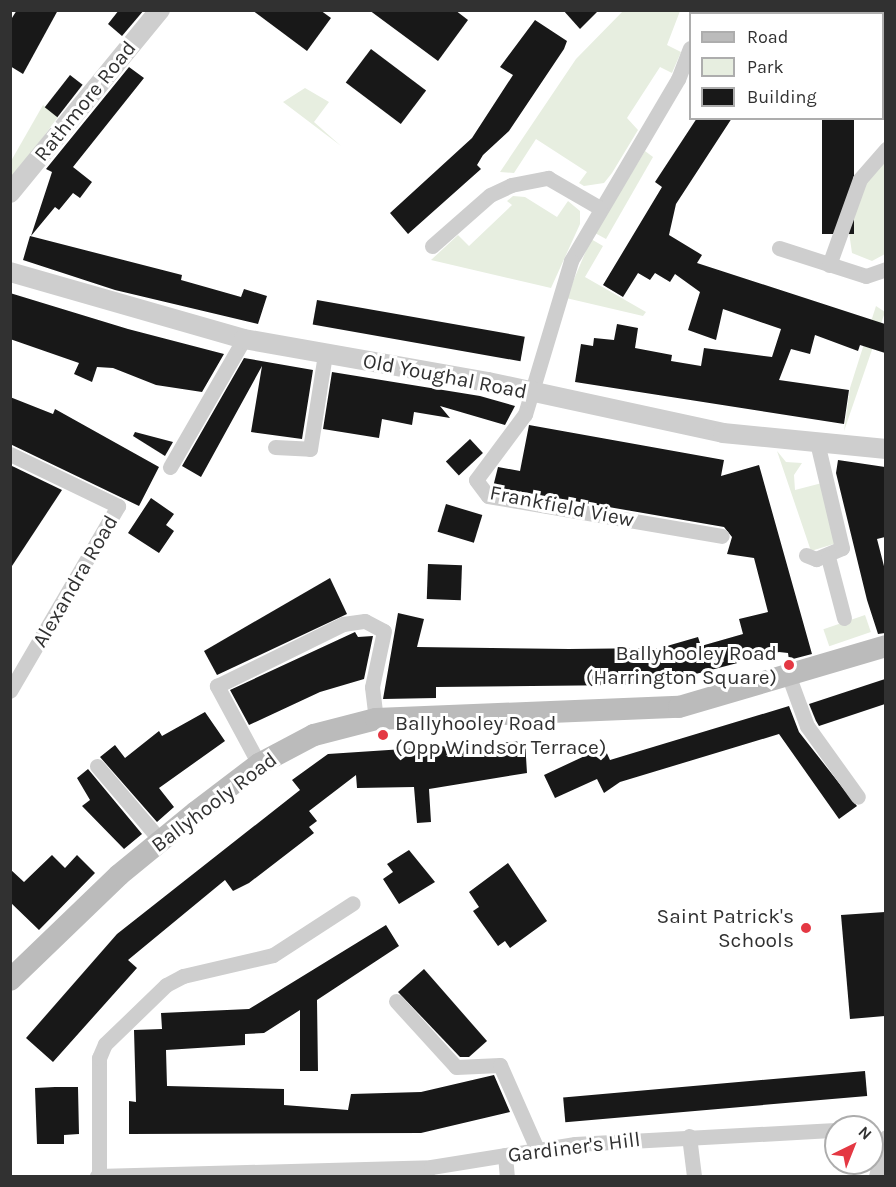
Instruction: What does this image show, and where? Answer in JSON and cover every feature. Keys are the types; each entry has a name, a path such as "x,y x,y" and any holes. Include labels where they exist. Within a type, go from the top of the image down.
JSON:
{"main road":[{"name":"Ballyhooly Road","path":"10,980 161,841 259,764 314,735 376,719 651,711 789,677 885,646"}],"street":[{"name":"Rathmore Road","path":"10,193 160,10"},
{"path":"532,392 556,301 600,208 678,79 689,51"},
{"path":"830,265 860,179 885,149"},
{"path":"432,246 490,195 511,185 548,178 600,208"},
{"path":"779,248 872,276 885,269"},
{"name":"Old Youghal Road","path":"10,272 244,339 532,392 672,424 885,449"},
{"path":"170,467 244,339"},
{"path":"275,447 304,453 310,449 325,354"},
{"name":"Frankfield View","path":"532,392 518,425 478,474 488,496 722,536"},
{"path":"806,555 828,556 842,548 817,442"},
{"name":"Alexandra Road","path":"10,454 114,501 115,517 10,691"},
{"path":"828,556 844,618"},
{"path":"259,764 217,686 343,624 365,621 384,631 372,687 376,719"},
{"path":"789,677 807,726 858,797"},
{"path":"97,766 161,841"},
{"path":"98,1176 99,1058 105,1044 166,985 183,976 273,955 353,903"},
{"path":"396,1001 456,1067 501,1065 537,1149"},
{"name":"Gardiner's Hill","path":"98,1176 408,1168 537,1149 689,1136 824,1130"},
{"path":"876,1176 885,1135"},
{"path":"689,1136 694,1176"},
{"path":"505,1155 507,1176"}],"green space":[{"path":"623,11 680,11 667,45 681,52 672,73 660,67 627,118 638,130 612,173 604,183 584,186 579,183 587,172 536,139 514,173 500,172 576,59"},
{"path":"305,88 329,102 314,122 341,146 283,102"},
{"path":"43,105 58,117 11,181 11,161"},
{"path":"645,151 653,157 606,239 595,233"},
{"path":"885,162 885,254 872,261 852,253 849,232 866,181"},
{"path":"513,196 525,197 557,217 568,201 580,211 580,224 551,288 431,260 458,235 469,246 512,205 507,201"},
{"path":"591,239 603,246 585,277 646,312 643,316 566,298"},
{"path":"876,306 885,312 844,431 850,388"},
{"path":"777,451 786,462 802,463 794,475 795,490 822,483 837,543 811,551"},
{"path":"865,615 871,632 829,646 823,629"}],"building":[{"path":"17,10 58,10 23,74 10,66 10,21"},
{"path":"119,10 144,10 122,36 108,24"},
{"path":"252,10 320,10 331,18 307,51"},
{"path":"369,10 455,10 468,20 438,61"},
{"path":"563,10 599,10 580,29"},
{"path":"535,20 567,41 564,49 509,131 483,155 477,165 481,169 408,234 390,213 472,138 513,75 500,67"},
{"path":"371,49 426,91 401,124 346,83"},
{"path":"129,67 144,78 73,167 92,182 80,198 73,193 59,210 55,207 31,236 52,172 46,169"},
{"path":"70,75 83,85 57,117 45,107"},
{"path":"696,120 731,120 676,204 669,235 702,255 697,263 885,324 885,353 860,345 858,351 815,335 810,354 791,349 779,380 849,390 844,424 575,382 581,344 593,346 594,338 614,340 617,324 638,328 635,348 672,355 671,361 701,366 704,348 772,357 781,329 723,309 716,340 688,330 700,292 675,274 670,282 655,273 650,280 638,273 623,297 603,285 662,187 655,182"},
{"path":"822,120 854,120 854,234 822,234"},
{"path":"30,236 182,275 181,280 241,297 244,289 267,296 258,324 115,290 23,260"},
{"path":"10,293 128,329 224,354 202,392 156,385 113,368 97,367 92,382 74,374 79,363 10,339"},
{"path":"317,300 525,337 520,361 313,325"},
{"path":"244,358 313,370 302,439 251,432 262,366 201,477 182,466"},
{"path":"332,372 480,396 515,406 505,425 440,406 450,418 414,412 412,425 382,419 379,438 323,429"},
{"path":"10,397 53,414 55,409 159,467 139,506 10,444"},
{"path":"529,425 724,460 721,476 759,465 812,654 789,660 788,653 779,652 688,676 626,685 436,687 436,698 383,699 398,613 424,619 417,647 569,649 660,648 698,637 701,646 743,634 739,619 768,612 754,558 727,554 732,537 724,527 493,487 498,467 520,471"},
{"path":"135,432 173,442 165,456 133,436"},
{"path":"470,439 483,453 459,475 446,462"},
{"path":"838,460 885,467 885,537 877,539 885,570 885,633 878,634 867,600 836,473"},
{"path":"10,465 62,490 10,569"},
{"path":"151,498 174,514 166,525 174,531 159,553 128,533"},
{"path":"446,504 482,515 474,543 438,532"},
{"path":"428,564 462,565 461,600 427,599"},
{"path":"330,578 347,614 217,675 204,651"},
{"path":"355,632 358,637 373,636 364,679 320,692 249,725 230,690"},
{"path":"885,679 885,704 819,726 809,704"},
{"path":"789,706 799,732 857,806 839,819 779,734 620,782 604,793 597,779 555,798 544,775 604,747 610,760"},
{"path":"205,712 225,741 159,788 174,807 157,822 100,757 115,745 125,758 159,731 162,736"},
{"path":"525,741 527,773 429,789 431,822 417,823 414,787 357,788 356,775 309,811 317,821 309,827 314,833 249,883 233,891 225,880 128,960 137,968 53,1062 26,1038 117,934 300,790 292,780 328,754"},
{"path":"88,769 142,834 124,849 82,806 90,800 77,778"},
{"path":"409,850 435,882 399,904 383,879 393,872 387,864"},
{"path":"52,855 65,868 77,855 95,873 39,930 10,902 10,869 24,882"},
{"path":"508,863 547,921 510,948 505,941 498,946 473,911 479,907 469,892"},
{"path":"885,912 885,1016 850,1019 841,915"},
{"path":"386,925 399,946 317,1000 318,1071 300,1071 300,1010 264,1033 245,1034 245,1045 166,1050 167,1086 284,1089 284,1105 348,1110 351,1094 421,1092 494,1075 510,1112 421,1133 129,1134 129,1101 136,1102 134,1030 162,1029 161,1013 249,1009"},
{"path":"424,969 487,1041 469,1057 460,1057 398,992"},
{"path":"865,1071 867,1096 565,1122 563,1097"},
{"path":"78,1087 79,1134 64,1135 64,1144 37,1144 35,1088"}],"place":[{"name":"Ballyhooley Road (Harrington Square)","path":"789,665"},
{"name":"Ballyhooley Road (Opp Windsor Terrace)","path":"383,735"},
{"name":"Saint Patrick's Schools","path":"806,928"}]}
